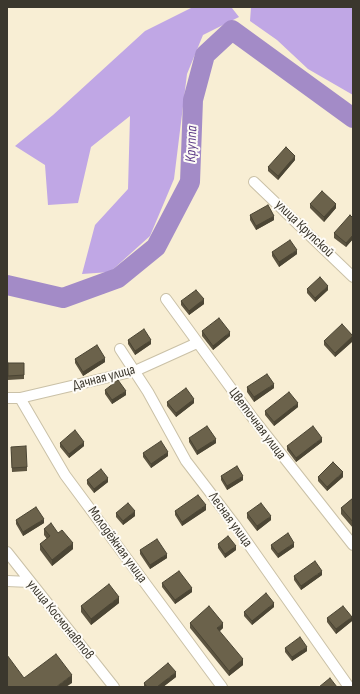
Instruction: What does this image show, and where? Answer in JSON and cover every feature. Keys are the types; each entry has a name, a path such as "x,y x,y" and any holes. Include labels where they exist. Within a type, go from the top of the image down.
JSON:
{"street":[{"name":"улица Крупской","path":"254,182 353,277"},
{"name":"Цветочная улица","path":"166,299 197,343 308,490 353,545"},
{"name":"Дачная улица","path":"7,398 20,398 134,371 197,343"},
{"name":"Лесная улица","path":"120,349 148,392 186,460 235,525 349,687"},
{"name":"Молодёжная улица","path":"20,398 65,474 222,687"},
{"name":"улица Космонавтов","path":"7,552 114,687"},
{"path":"7,581 30,582"}],"shaded area":[{"path":"193,7 232,8 239,17 203,35 187,74 174,179 150,236 110,272 82,274 95,225 128,189 130,116 91,147 78,203 48,205 45,165 15,146 53,115 145,31"},
{"path":"251,7 353,7 353,95 308,69 277,40 250,21"}],"building":[{"path":"286,147 295,156 278,176 268,167"},
{"path":"322,191 336,204 324,217 310,204"},
{"path":"268,205 274,216 256,226 250,215"},
{"path":"350,215 353,218 353,235 346,243 334,233"},
{"path":"290,240 297,250 279,262 272,252"},
{"path":"320,277 328,286 315,298 307,289"},
{"path":"196,290 204,299 189,311 181,301"},
{"path":"219,318 230,332 213,346 202,331"},
{"path":"342,324 353,336 335,353 324,341"},
{"path":"144,329 151,340 135,351 128,340"},
{"path":"97,345 105,358 83,372 75,359"},
{"path":"8,363 24,363 24,375 8,376"},
{"path":"267,374 274,384 254,397 247,387"},
{"path":"118,380 126,391 112,400 105,390"},
{"path":"186,388 194,399 176,413 167,402"},
{"path":"289,392 298,403 274,422 265,411"},
{"path":"207,426 216,439 197,451 189,438"},
{"path":"313,426 322,438 296,458 287,446"},
{"path":"75,430 84,442 69,454 60,443"},
{"path":"161,441 168,452 151,464 143,453"},
{"path":"26,446 27,467 12,468 11,447"},
{"path":"333,462 343,472 327,487 318,477"},
{"path":"237,466 243,476 227,486 221,476"},
{"path":"101,469 108,478 94,489 87,480"},
{"path":"198,495 206,505 182,522 175,511"},
{"path":"353,498 353,522 341,508"},
{"path":"128,503 135,511 123,521 116,513"},
{"path":"261,503 271,516 257,526 247,513"},
{"path":"36,507 44,519 23,532 16,520"},
{"path":"51,523 58,533 62,530 73,543 52,560 40,544 50,536 44,529"},
{"path":"288,533 294,543 278,554 271,545"},
{"path":"228,536 236,546 225,554 218,544"},
{"path":"157,539 167,554 150,565 140,550"},
{"path":"315,561 322,571 301,586 294,576"},
{"path":"179,571 192,588 175,600 162,583"},
{"path":"109,584 119,597 91,619 81,606"},
{"path":"266,593 274,603 252,621 244,612"},
{"path":"209,606 223,623 217,628 243,659 229,671 190,623"},
{"path":"343,606 352,617 336,629 327,618"},
{"path":"300,637 307,647 292,657 285,648"},
{"path":"56,654 72,675 56,687 7,687 7,655 24,678"},
{"path":"168,663 176,672 157,687 147,687 144,683"},
{"path":"330,678 337,687 319,687"}],"waterway":[{"name":"Круппа","path":"7,285 63,298 118,278 156,247 190,182 193,100 205,55 232,30 353,118"}]}
